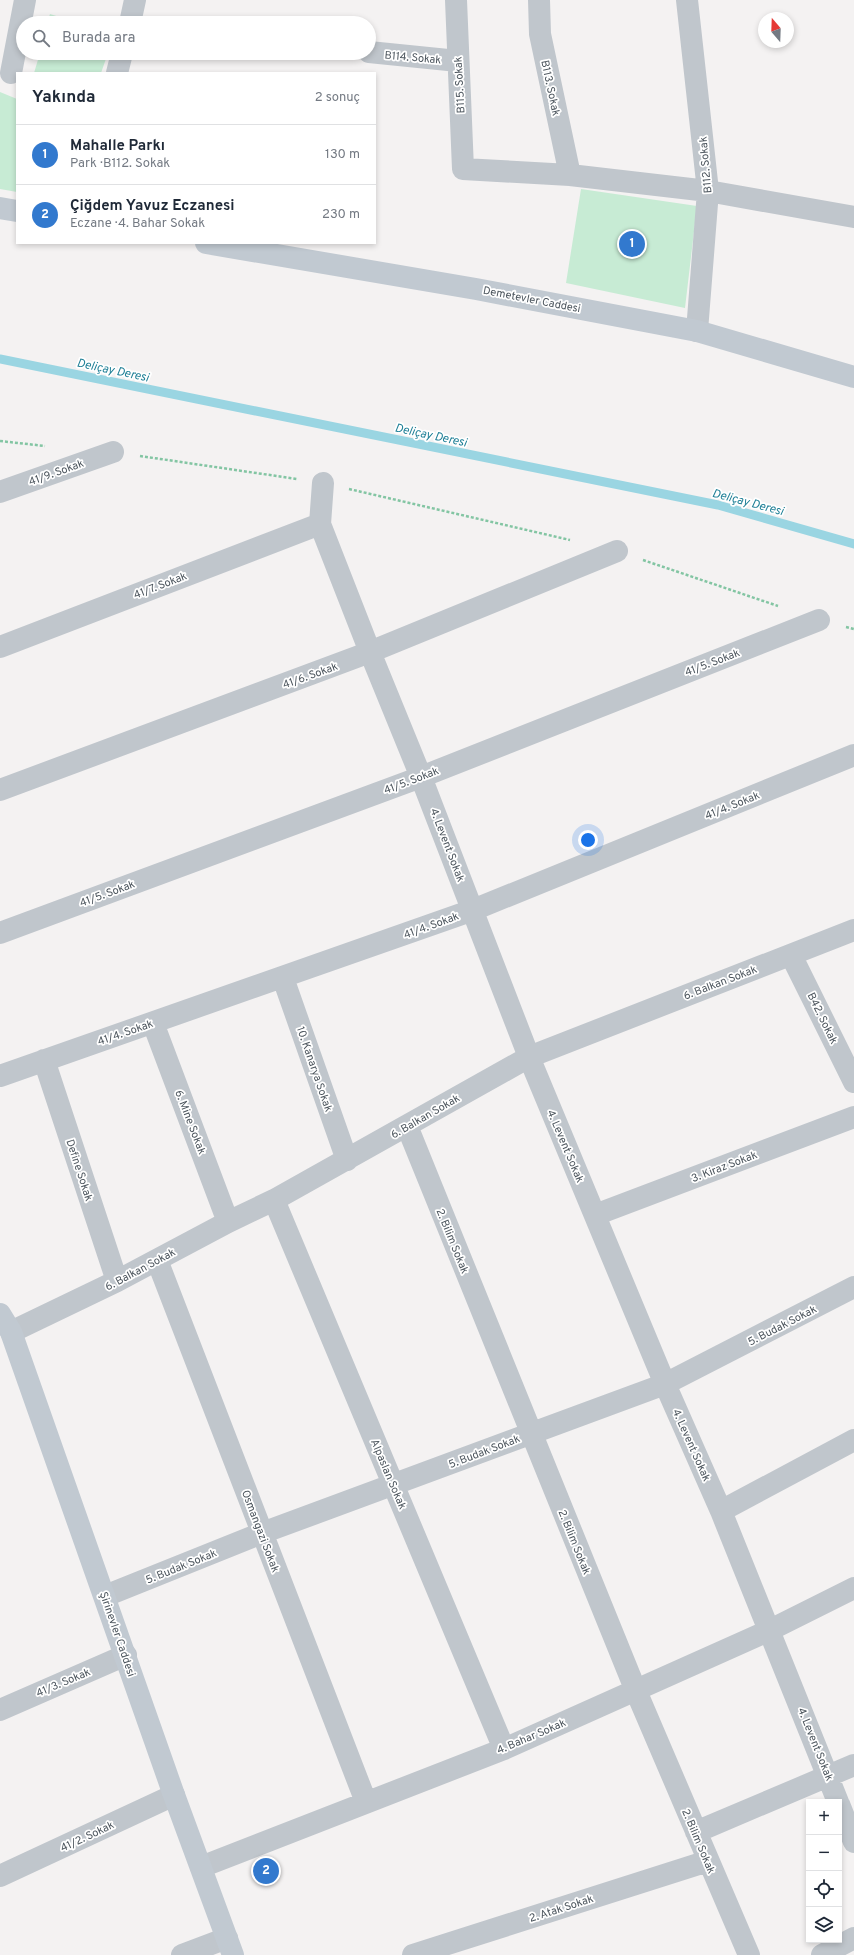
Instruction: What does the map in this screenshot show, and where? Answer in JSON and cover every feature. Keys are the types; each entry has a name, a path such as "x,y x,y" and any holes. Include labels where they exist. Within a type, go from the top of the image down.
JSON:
{"main road":[{"path":"0,208 16,211"},
{"name":"Demetevler Caddesi","path":"212,244 476,289 697,331 854,377"},
{"name":"Şirinevler Caddesi","path":"5,1323 105,1596 174,1795 230,1947"}],"street":[{"path":"21,16 25,0"},
{"path":"132,16 135,0"},
{"name":"B115. Sokak","path":"456,0 463,169 570,175"},
{"name":"B113. Sokak","path":"539,0 540,34 570,175"},
{"name":"B112. Sokak","path":"687,0 708,191 697,331"},
{"path":"9,73 16,41"},
{"name":"B114. Sokak","path":"376,53 458,61"},
{"path":"117,72 120,60"},
{"path":"570,175 708,191 854,217"},
{"name":"41/9. Sokak","path":"0,492 113,452"},
{"name":"4. Levent Sokak","path":"323,483 320,524 370,652 421,777 529,1057 665,1384 721,1511 837,1799"},
{"name":"41/7. Sokak","path":"0,647 320,524"},
{"name":"41/6. Sokak","path":"0,790 370,652 617,551"},
{"name":"41/5. Sokak","path":"0,933 421,777 818,620"},
{"name":"41/4. Sokak","path":"0,1076 283,978 473,910 854,755"},
{"name":"6. Balkan Sokak","path":"5,1323 117,1281 228,1222 274,1200 529,1057 854,930"},
{"name":"B42. Sokak","path":"791,954 854,1082"},
{"name":"10. Kanarya Sokak","path":"283,978 347,1160"},
{"name":"6. Mine Sokak","path":"153,1023 228,1222"},
{"name":"Define Sokak","path":"44,1060 117,1281"},
{"name":"3. Kiraz Sokak","path":"595,1214 854,1117"},
{"name":"2. Bilim Sokak","path":"407,1126 636,1691 749,1955"},
{"name":"Alpaslan Sokak","path":"274,1200 504,1748"},
{"name":"Osmangazi Sokak","path":"157,1260 366,1802"},
{"name":"5. Budak Sokak","path":"105,1596 262,1533 394,1486 531,1433 665,1384 854,1287"},
{"path":"721,1511 854,1440"},
{"name":"4. Bahar Sokak","path":"201,1868 504,1748 636,1691 770,1630 854,1588"},
{"name":"41/3. Sokak","path":"0,1710 126,1655"},
{"path":"696,1832 854,1765"},
{"name":"41/2. Sokak","path":"0,1876 174,1795"},
{"name":"4. Levent Sokak","path":"842,1811 854,1842"},
{"name":"2. Atak Sokak","path":"414,1955 708,1861"},
{"path":"822,1955 854,1938"},
{"path":"182,1955 230,1947"}],"path":[{"path":"0,441 53,446"},
{"path":"113,452 323,483 617,551 818,620 854,628"}],"green space":[{"path":"38,60 106,60 101,72 34,72"},
{"path":"0,92 16,99 16,192 0,189"},
{"path":"581,189 697,206 685,308 566,283"}],"waterway":[{"name":"Deliçay Deresi","path":"0,359 718,505 854,544"}],"place":[{"name":"Mahalle Parkı","path":"632,244"},
{"name":"Çiğdem Yavuz Eczanesi","path":"266,1871"}]}
